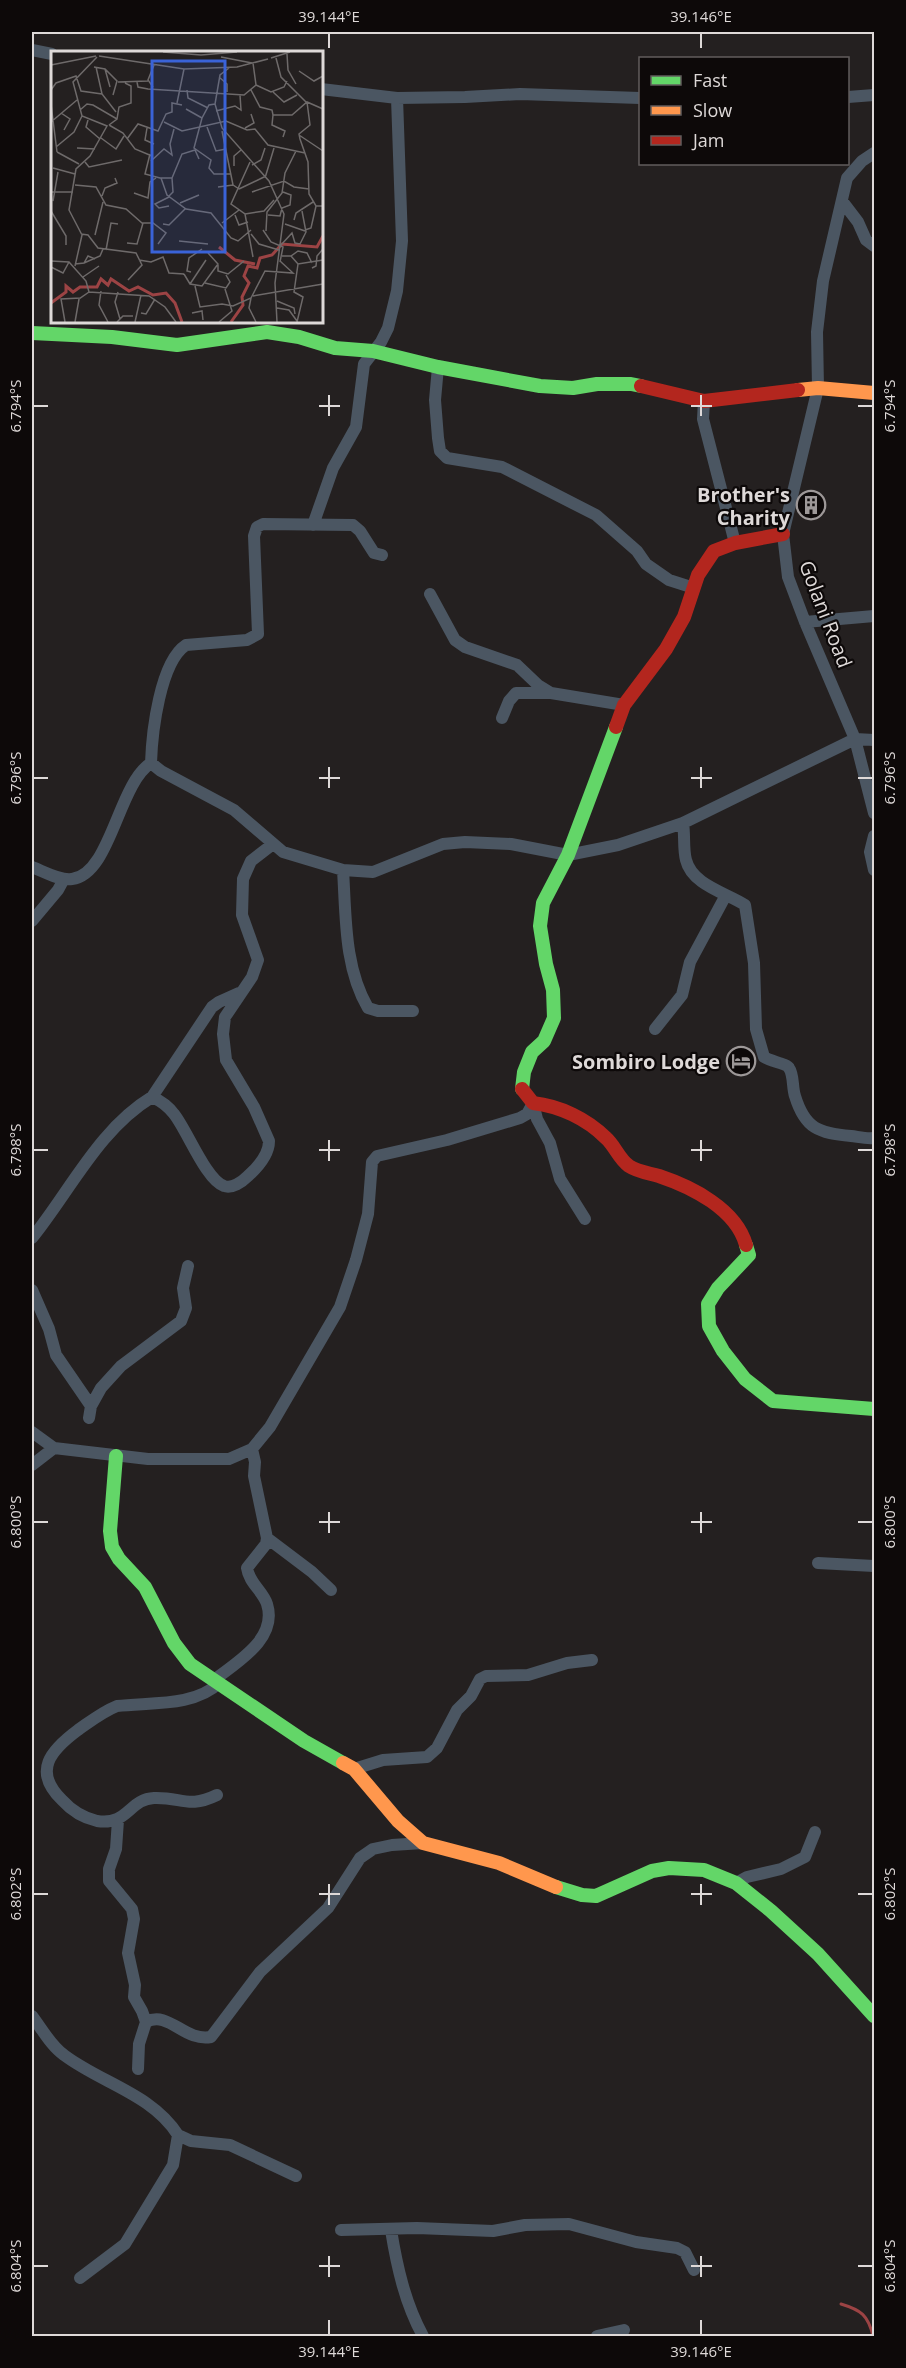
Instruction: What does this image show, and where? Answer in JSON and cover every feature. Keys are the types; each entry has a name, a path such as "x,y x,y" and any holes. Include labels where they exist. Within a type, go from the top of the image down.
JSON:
{"street":[{"path":"33,53 51,54"},
{"path":"322,89 397,98 465,98 520,94 639,98"},
{"path":"849,97 874,95"},
{"path":"313,525 333,468 356,427 364,364 381,342 388,328 400,268 401,201 397,98"},
{"name":"Golani Road","path":"874,153 862,160 847,178 823,281 817,332 818,388 783,534 788,577 855,739 874,813"},
{"path":"842,201 858,222 866,240 874,246"},
{"path":"32,333 112,337 177,345 267,332 299,337 335,348 373,351 540,386 573,388 597,384 631,384 704,401 818,388 874,393"},
{"path":"438,366 435,400 438,438 440,451 447,458 502,467 596,515 637,551 646,564 669,580 694,588"},
{"path":"704,401 703,419 735,543"},
{"path":"32,867 70,880 81,876 93,863 115,827 136,776 152,763 156,711 174,656 186,645 247,640 258,634 254,531 263,524 353,525 360,531 374,553 382,555"},
{"path":"585,1219 560,1179 550,1143 537,1119 533,1103 522,1088 524,1072 532,1052 544,1041 554,1018 553,990 540,926 543,903 568,855 624,705 666,649 684,617 698,575 714,551 735,543 783,534"},
{"path":"430,594 455,640 475,651 517,665 538,685 551,693"},
{"path":"805,622 874,616"},
{"path":"502,718 509,701 516,693 551,693 624,705"},
{"path":"152,763 161,771 234,810 273,844 291,855 343,870 373,872 442,844 465,842 511,844 568,855 618,845 683,823 855,739 874,740"},
{"path":"683,823 686,860 690,868 700,880 745,905 748,913 754,963 756,1029 764,1057 777,1064 786,1064 790,1068 794,1094 803,1114 814,1126 827,1134 874,1138"},
{"path":"874,836 870,852 874,870"},
{"path":"152,1097 163,1102 174,1114 212,1176 222,1186 232,1187 259,1167 269,1141 254,1107 226,1060 223,1034 225,1017 252,977 258,960 242,915 243,879 251,861 273,844"},
{"path":"343,870 348,941 360,995 368,1008 378,1011 413,1011"},
{"path":"32,921 58,890 64,879"},
{"path":"655,1029 682,995 690,962 726,895"},
{"path":"32,1238 103,1143 139,1105 152,1097 212,1007 240,993"},
{"path":"533,1103 549,1103 591,1127 608,1139 618,1155 629,1166 685,1186 718,1205 737,1226 747,1241 749,1255 718,1288 708,1304 709,1326 723,1351 745,1379 773,1401 874,1409"},
{"path":"32,1432 54,1448 158,1460 229,1459 252,1449 270,1427 340,1307 368,1214 372,1162 377,1156 447,1140 520,1118 527,1114 533,1103"},
{"path":"32,1290 49,1329 56,1355 90,1412 101,1388 121,1366 180,1321 186,1308 183,1288 188,1266"},
{"path":"32,1465 43,1459 54,1448"},
{"path":"217,1795 202,1802 192,1803 169,1798 147,1799 134,1806 118,1820 99,1821 87,1818 64,1803 50,1785 47,1774 50,1755 70,1736 107,1710 117,1706 192,1697 212,1690 217,1682 263,1638 269,1622 267,1604 248,1576 247,1568 266,1544 267,1538 255,1484 255,1462 252,1449"},
{"path":"116,1456 110,1531 112,1547 119,1559 145,1587 174,1643 190,1664 304,1741 354,1769 398,1821 423,1843"},
{"path":"267,1538 312,1572 331,1590"},
{"path":"818,1563 874,1566"},
{"path":"354,1769 383,1760 427,1757 437,1748 456,1710 471,1696 480,1679 486,1676 528,1675 567,1663 592,1659"},
{"path":"118,1820 118,1836 109,1869 109,1881 132,1909 134,1919 128,1953 135,1985 134,1997 146,2022 139,2044 138,2069"},
{"path":"736,1883 747,1877 780,1869 805,1857 814,1832"},
{"path":"146,2022 153,2018 162,2018 191,2036 202,2039 211,2037 260,1972 328,1908 360,1858 373,1849 423,1843 499,1863 553,1886 582,1895 596,1896 611,1891 652,1871 669,1868 704,1870 736,1883 818,1954 874,2016"},
{"path":"32,2016 62,2054 143,2101 170,2123 178,2134 192,2141 230,2145 296,2176"},
{"path":"80,2278 125,2244 173,2165 178,2134"},
{"path":"341,2230 417,2228 493,2230 525,2225 569,2224 628,2240 677,2248 685,2252 694,2270"},
{"path":"391,2230 401,2280 411,2312 423,2337"},
{"path":"597,2337 624,2330"}],"waterway":[{"path":"841,2304 863,2314 873,2336"}],"traffic: fast":[{"path":"32,333 112,337 177,345 267,332 299,337 335,348 373,351 438,367 540,386 573,388 597,384 641,386"},
{"path":"522,1089 524,1072 532,1052 544,1041 554,1018 553,990 540,926 543,903 568,855 616,727"},
{"path":"746,1245 749,1255 718,1288 708,1304 709,1326 723,1351 745,1379 773,1401 874,1409"},
{"path":"116,1456 110,1531 112,1547 119,1559 145,1587 174,1643 190,1664 304,1741 343,1763"},
{"path":"556,1887 582,1895 596,1896 652,1871 669,1868 704,1870 736,1883 771,1911 818,1954 874,2016"}],"traffic: slow":[{"path":"798,390 818,388 874,393"},
{"path":"343,1763 354,1769 398,1821 423,1843 499,1863 556,1887"}],"traffic: jam":[{"path":"641,386 704,401 798,390"},
{"path":"616,727 624,705 666,649 684,617 698,575 714,551 735,543 783,534"},
{"path":"522,1089 533,1103 563,1110 599,1131 629,1166 685,1186 711,1201 733,1221 746,1245"}],"place":[{"name":"Brother's Charity","path":"811,505"},
{"name":"Sombiro Lodge","path":"741,1061"}]}
